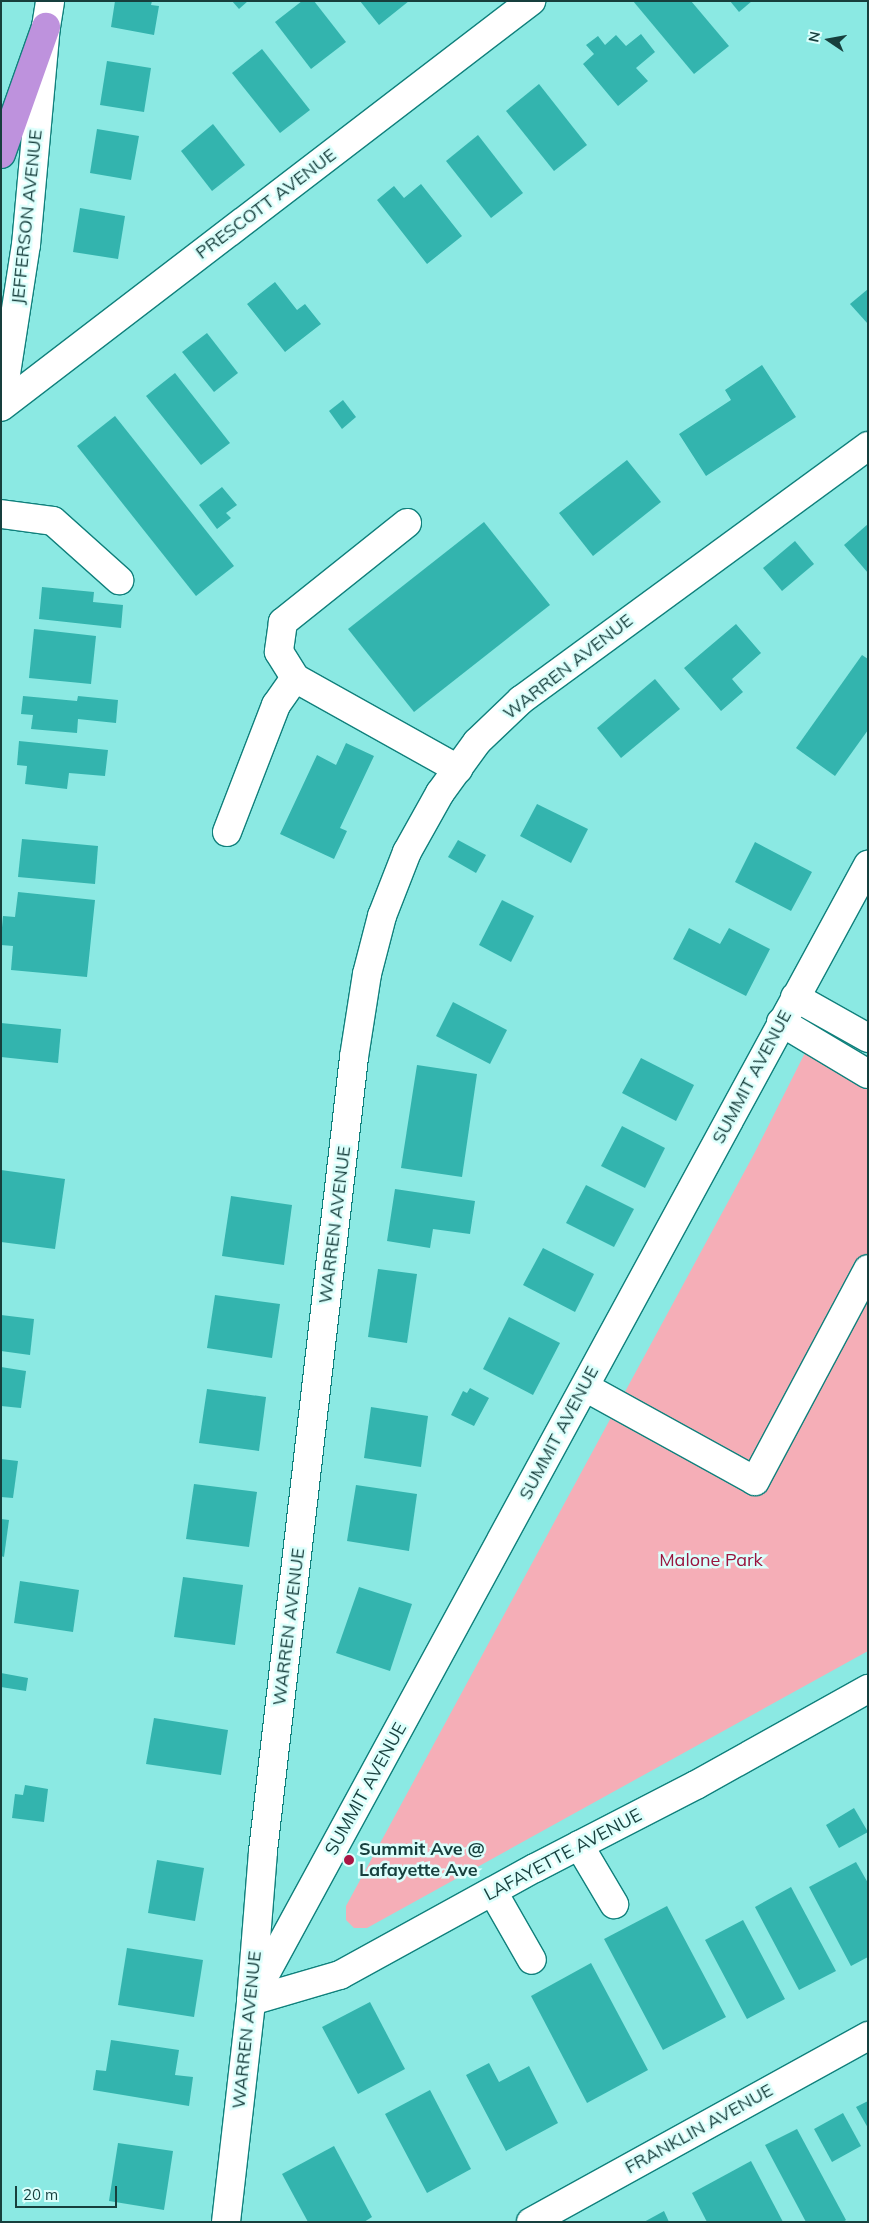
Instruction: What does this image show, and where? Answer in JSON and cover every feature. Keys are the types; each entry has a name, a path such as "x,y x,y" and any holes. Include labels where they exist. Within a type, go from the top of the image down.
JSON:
{"highway":[{"path":"1,154 46,10"}],"street":[{"name":"PRESCOTT AVENUE","path":"1,407 531,1"},
{"name":"JEFFERSON AVENUE","path":"1,407 26,245 46,10"},
{"name":"WARREN AVENUE","path":"226,2222 251,2001 263,1851 354,1057 367,974 382,916 407,852 440,793 477,742 521,700 868,446"},
{"path":"1,514 54,521 119,580"},
{"path":"407,523 283,622 279,652 295,678 458,769"},
{"path":"227,832 276,705 295,678"},
{"name":"SUMMIT AVENUE","path":"251,2001 781,1022 868,865"},
{"path":"796,997 868,1038"},
{"path":"781,1022 867,1074"},
{"path":"584,1387 755,1481 868,1269"},
{"name":"LAFAYETTE AVENUE","path":"251,2001 340,1975 579,1845 696,1785 868,1689"},
{"path":"579,1845 614,1904"},
{"path":"493,1892 532,1960"},
{"name":"FRANKLIN AVENUE","path":"531,2222 868,2036"}],"green space":[{"name":"Malone Park","path":"818,1027 868,1058 868,1651 367,1928 354,1928 346,1920 346,1906 754,1154"}],"building":[{"path":"115,1 152,1 151,5 159,6 154,35 111,27"},
{"path":"232,1 248,1 239,9"},
{"path":"302,1 314,1 346,42 311,69 275,22"},
{"path":"360,1 409,1 379,25"},
{"path":"633,1 691,1 729,46 694,74"},
{"path":"730,1 752,1 739,12"},
{"path":"641,34 655,52 636,68 648,81 618,106 583,64 594,54 586,45 598,36 605,45 616,35 626,46"},
{"path":"262,49 310,110 280,133 232,73"},
{"path":"107,61 151,68 144,112 100,105"},
{"path":"539,84 587,145 554,171 506,111"},
{"path":"213,124 245,165 212,191 181,151"},
{"path":"97,129 139,136 131,180 90,173"},
{"path":"478,135 523,193 491,218 446,161"},
{"path":"421,184 462,236 427,264 377,200 394,186 404,198"},
{"path":"80,208 125,216 118,259 73,252"},
{"path":"275,282 297,310 305,304 321,324 285,352 247,304"},
{"path":"868,289 868,324 850,304"},
{"path":"207,333 238,373 214,392 182,352"},
{"path":"762,365 796,417 706,476 679,434 731,400 725,390"},
{"path":"175,373 230,443 201,465 146,396"},
{"path":"343,400 356,417 342,429 329,411"},
{"path":"115,416 234,566 196,596 77,446"},
{"path":"627,460 661,502 593,556 559,513"},
{"path":"222,487 237,505 226,513 231,518 217,529 199,505"},
{"path":"484,522 550,605 414,712 348,629"},
{"path":"868,524 868,573 844,545"},
{"path":"795,541 814,564 782,591 763,568"},
{"path":"42,587 94,592 93,602 123,605 121,628 39,619"},
{"path":"736,624 761,653 732,679 743,692 721,711 684,668"},
{"path":"34,629 96,636 91,684 29,678"},
{"path":"862,655 868,659 868,730 835,776 796,748"},
{"path":"655,679 680,709 621,758 597,728"},
{"path":"23,696 77,701 78,696 118,700 116,723 78,719 77,733 31,729 33,715 21,714"},
{"path":"19,741 108,750 105,776 69,773 67,789 25,784 27,766 17,765"},
{"path":"346,743 374,756 340,828 347,831 334,859 280,834 317,755 336,765"},
{"path":"537,804 588,829 571,863 520,836"},
{"path":"22,839 98,846 95,884 18,877"},
{"path":"458,840 486,855 476,873 448,857"},
{"path":"755,842 812,872 791,911 735,882"},
{"path":"18,892 95,900 87,977 11,970 13,946 1,945 3,916 15,917"},
{"path":"502,900 534,916 511,962 479,945"},
{"path":"689,928 720,944 729,928 770,949 746,996 673,959"},
{"path":"453,1002 507,1030 490,1064 436,1036"},
{"path":"1,1023 61,1029 58,1063 1,1057"},
{"path":"641,1058 694,1085 676,1121 622,1093"},
{"path":"417,1065 477,1074 462,1177 401,1168"},
{"path":"622,1126 665,1148 645,1188 601,1166"},
{"path":"1,1170 65,1179 55,1249 1,1242"},
{"path":"586,1185 634,1209 614,1247 566,1223"},
{"path":"395,1189 475,1201 470,1234 433,1229 430,1248 387,1241"},
{"path":"231,1196 292,1205 284,1265 222,1256"},
{"path":"543,1248 594,1274 575,1312 523,1285"},
{"path":"378,1269 417,1274 407,1343 368,1337"},
{"path":"215,1295 280,1304 272,1358 207,1348"},
{"path":"1,1315 34,1319 30,1355 1,1351"},
{"path":"509,1317 560,1343 533,1395 483,1369"},
{"path":"1,1367 26,1371 21,1408 1,1406"},
{"path":"470,1388 489,1398 474,1426 451,1415 463,1391 467,1393"},
{"path":"207,1389 266,1397 259,1451 199,1443"},
{"path":"371,1407 428,1416 421,1467 364,1458"},
{"path":"1,1459 18,1461 13,1498 1,1497"},
{"path":"194,1484 257,1492 249,1547 186,1539"},
{"path":"356,1485 417,1494 409,1551 347,1541"},
{"path":"1,1519 9,1520 4,1557 1,1556"},
{"path":"183,1577 243,1585 235,1645 174,1637"},
{"path":"20,1581 79,1590 73,1632 14,1623"},
{"path":"359,1587 412,1604 390,1671 336,1653"},
{"path":"1,1673 28,1678 26,1691 1,1687"},
{"path":"154,1718 228,1730 221,1775 146,1764"},
{"path":"25,1785 48,1789 44,1822 12,1818 15,1794 23,1795"},
{"path":"854,1808 868,1832 839,1848 826,1825"},
{"path":"157,1860 204,1868 195,1921 148,1913"},
{"path":"856,1862 868,1883 868,1957 851,1966 809,1887"},
{"path":"791,1887 836,1971 799,1990 755,1907"},
{"path":"667,1906 726,2017 663,2050 604,1939"},
{"path":"743,1920 785,1999 747,2019 705,1940"},
{"path":"127,1948 203,1960 194,2017 118,2005"},
{"path":"591,1963 648,2070 587,2103 531,1996"},
{"path":"370,2002 405,2069 358,2094 322,2027"},
{"path":"111,2040 179,2050 175,2075 193,2077 189,2106 93,2090 96,2070 106,2071"},
{"path":"489,2063 499,2082 529,2066 558,2123 506,2151 466,2075"},
{"path":"430,2090 471,2169 427,2193 385,2114"},
{"path":"868,2101 868,2128 856,2107"},
{"path":"843,2113 861,2146 832,2162 814,2129"},
{"path":"797,2129 846,2220 843,2222 806,2222 765,2145"},
{"path":"118,2143 173,2151 164,2210 109,2201"},
{"path":"334,2146 372,2217 364,2222 308,2222 282,2174"},
{"path":"751,2161 783,2222 707,2222 692,2193"},
{"path":"664,2211 669,2222 644,2222"}],"place":[{"name":"Summit Ave @ Lafayette Ave","path":"349,1860"}]}
